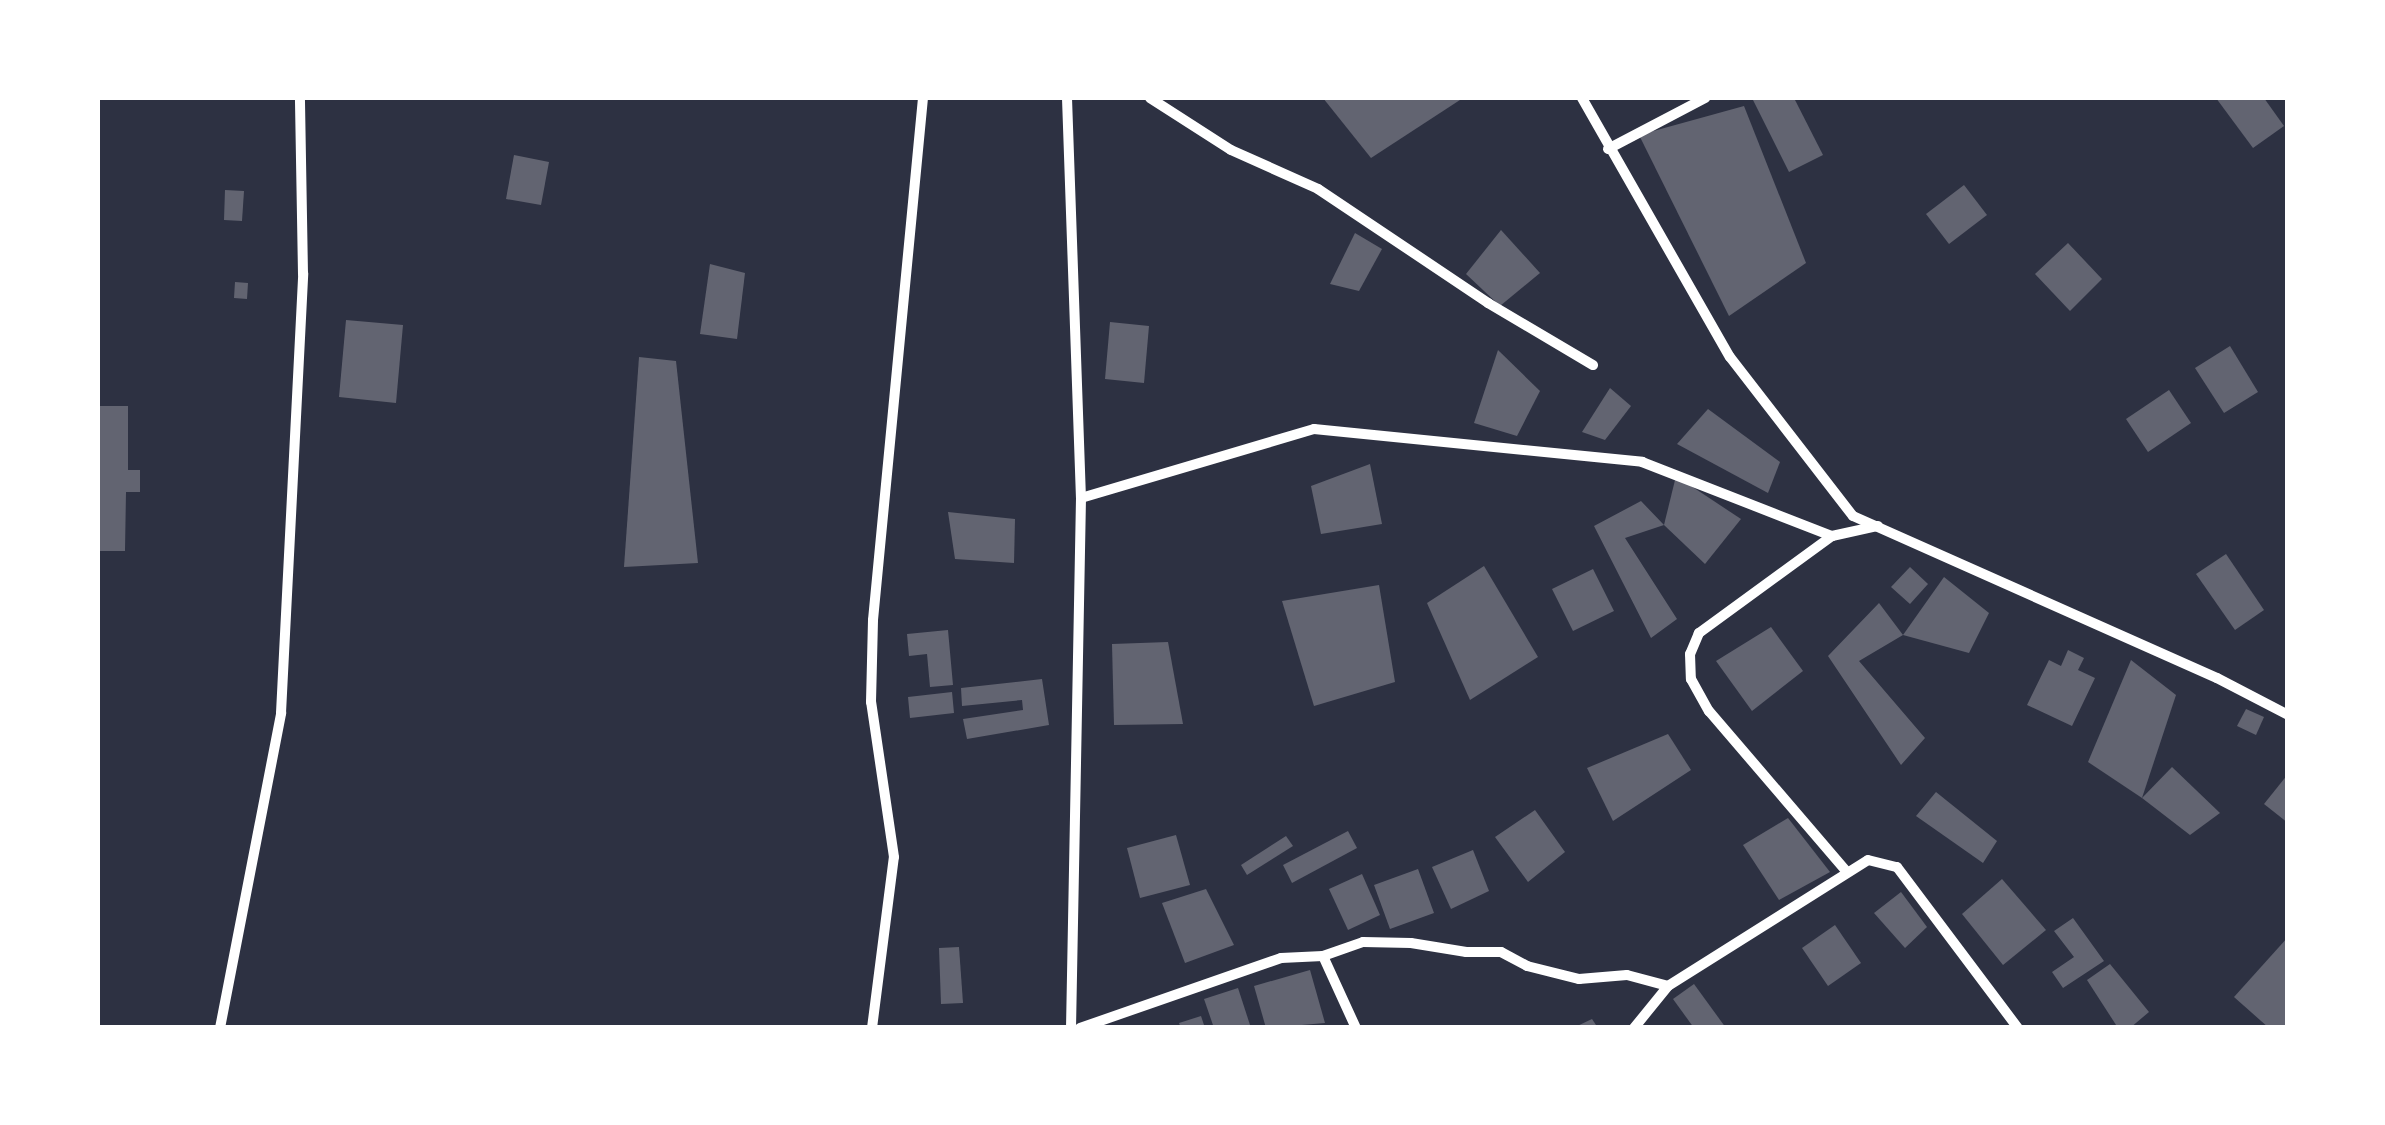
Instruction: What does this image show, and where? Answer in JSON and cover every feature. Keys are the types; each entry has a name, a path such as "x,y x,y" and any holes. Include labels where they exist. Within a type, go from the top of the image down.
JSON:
{"street":[{"path":"220,1028 281,713 303,274 300,98"},
{"path":"872,1028 894,857 872,702 874,620 923,98"},
{"path":"1067,98 1081,498 1072,1028"},
{"path":"1150,98 1231,150 1318,189 1488,303 1593,365"},
{"path":"1582,98 1730,357 1853,516 2217,678 2288,715"},
{"path":"1608,149 1706,98"},
{"path":"1081,498 1314,429 1642,462 1832,536"},
{"path":"1846,871 1710,710 1691,679 1690,666 1699,632 1832,536 1878,526"},
{"path":"1634,1028 1668,986 1868,860 1896,867 2018,1028"},
{"path":"1080,1028 1281,958 1323,956 1363,942 1411,942 1466,952 1501,952 1526,966 1578,979 1627,975 1668,986"},
{"path":"1323,956 1356,1028"}],"building":[{"path":"1323,98 1463,98 1371,158"},
{"path":"1752,98 1794,98 1823,155 1789,172"},
{"path":"2216,98 2264,98 2284,126 2253,148"},
{"path":"1744,106 1806,263 1729,316 1639,135"},
{"path":"514,155 549,162 541,205 506,199"},
{"path":"1964,185 1987,215 1949,244 1926,214"},
{"path":"225,190 244,191 242,221 224,220"},
{"path":"1501,230 1540,273 1500,306 1466,274"},
{"path":"1355,233 1382,249 1359,291 1330,284"},
{"path":"2068,243 2102,279 2070,311 2035,274"},
{"path":"710,264 745,273 737,339 700,334"},
{"path":"235,282 248,283 247,299 234,298"},
{"path":"346,320 403,325 396,403 339,397"},
{"path":"1110,322 1149,326 1144,383 1105,379"},
{"path":"2230,346 2258,392 2224,413 2195,368"},
{"path":"1498,350 1540,391 1517,436 1474,423"},
{"path":"639,357 676,361 698,563 624,567"},
{"path":"1610,388 1631,406 1605,440 1582,432"},
{"path":"2169,390 2191,423 2148,452 2126,419"},
{"path":"98,406 128,406 128,470 140,470 140,492 126,492 125,551 98,551"},
{"path":"1708,409 1780,462 1768,493 1677,444"},
{"path":"1370,464 1382,524 1321,534 1311,486"},
{"path":"1676,476 1741,519 1705,564 1664,525"},
{"path":"1641,501 1664,525 1625,538 1677,619 1651,638 1594,526"},
{"path":"948,512 1015,519 1014,563 955,559"},
{"path":"2226,554 2264,610 2235,630 2196,574"},
{"path":"1484,566 1538,657 1470,700 1427,603"},
{"path":"1910,567 1928,584 1910,604 1891,587"},
{"path":"1593,569 1614,611 1573,631 1552,589"},
{"path":"1944,577 1989,613 1969,653 1903,635"},
{"path":"1379,585 1395,682 1314,706 1282,601"},
{"path":"1879,603 1903,635 1859,661 1925,738 1901,765 1828,656"},
{"path":"1771,627 1803,671 1752,711 1716,661"},
{"path":"948,630 953,685 930,687 927,654 909,656 907,634"},
{"path":"1168,642 1183,724 1114,725 1112,644"},
{"path":"2068,650 2084,658 2078,670 2095,678 2072,726 2027,705 2049,660 2061,666"},
{"path":"2131,660 2176,695 2142,798 2088,762"},
{"path":"1042,679 1049,725 967,739 963,719 1023,710 1022,700 962,706 961,688"},
{"path":"952,692 954,713 910,718 908,697"},
{"path":"2246,709 2264,717 2256,735 2237,726"},
{"path":"1668,734 1691,770 1613,821 1587,768"},
{"path":"2172,767 2220,813 2190,835 2142,798"},
{"path":"2288,774 2288,823 2264,804"},
{"path":"1936,792 1997,841 1983,863 1916,816"},
{"path":"1535,810 1565,852 1528,882 1495,837"},
{"path":"1788,818 1830,872 1779,900 1743,845"},
{"path":"1348,831 1357,848 1292,883 1283,865"},
{"path":"1176,835 1190,885 1140,898 1127,848"},
{"path":"1286,836 1293,846 1247,875 1241,865"},
{"path":"1473,850 1489,891 1451,909 1432,867"},
{"path":"1418,869 1434,913 1390,929 1374,885"},
{"path":"1362,874 1380,915 1348,930 1329,889"},
{"path":"2002,879 2046,930 2003,965 1962,914"},
{"path":"1206,889 1234,945 1185,963 1162,903"},
{"path":"1901,892 1927,927 1905,948 1874,913"},
{"path":"2073,918 2104,961 2063,988 2052,972 2074,957 2054,931"},
{"path":"1835,925 1861,963 1828,986 1802,948"},
{"path":"2288,937 2288,1022 2282,1028 2269,1028 2234,997"},
{"path":"959,947 963,1003 941,1004 939,948"},
{"path":"2110,964 2149,1012 2130,1028 2118,1028 2087,980"},
{"path":"1310,970 1325,1023 1266,1028 1254,986"},
{"path":"1694,984 1726,1028 1694,1028 1673,999"},
{"path":"1238,988 1251,1028 1214,1028 1204,999"},
{"path":"1201,1016 1205,1028 1181,1028 1179,1023"},
{"path":"1592,1019 1598,1028 1573,1028"}]}
